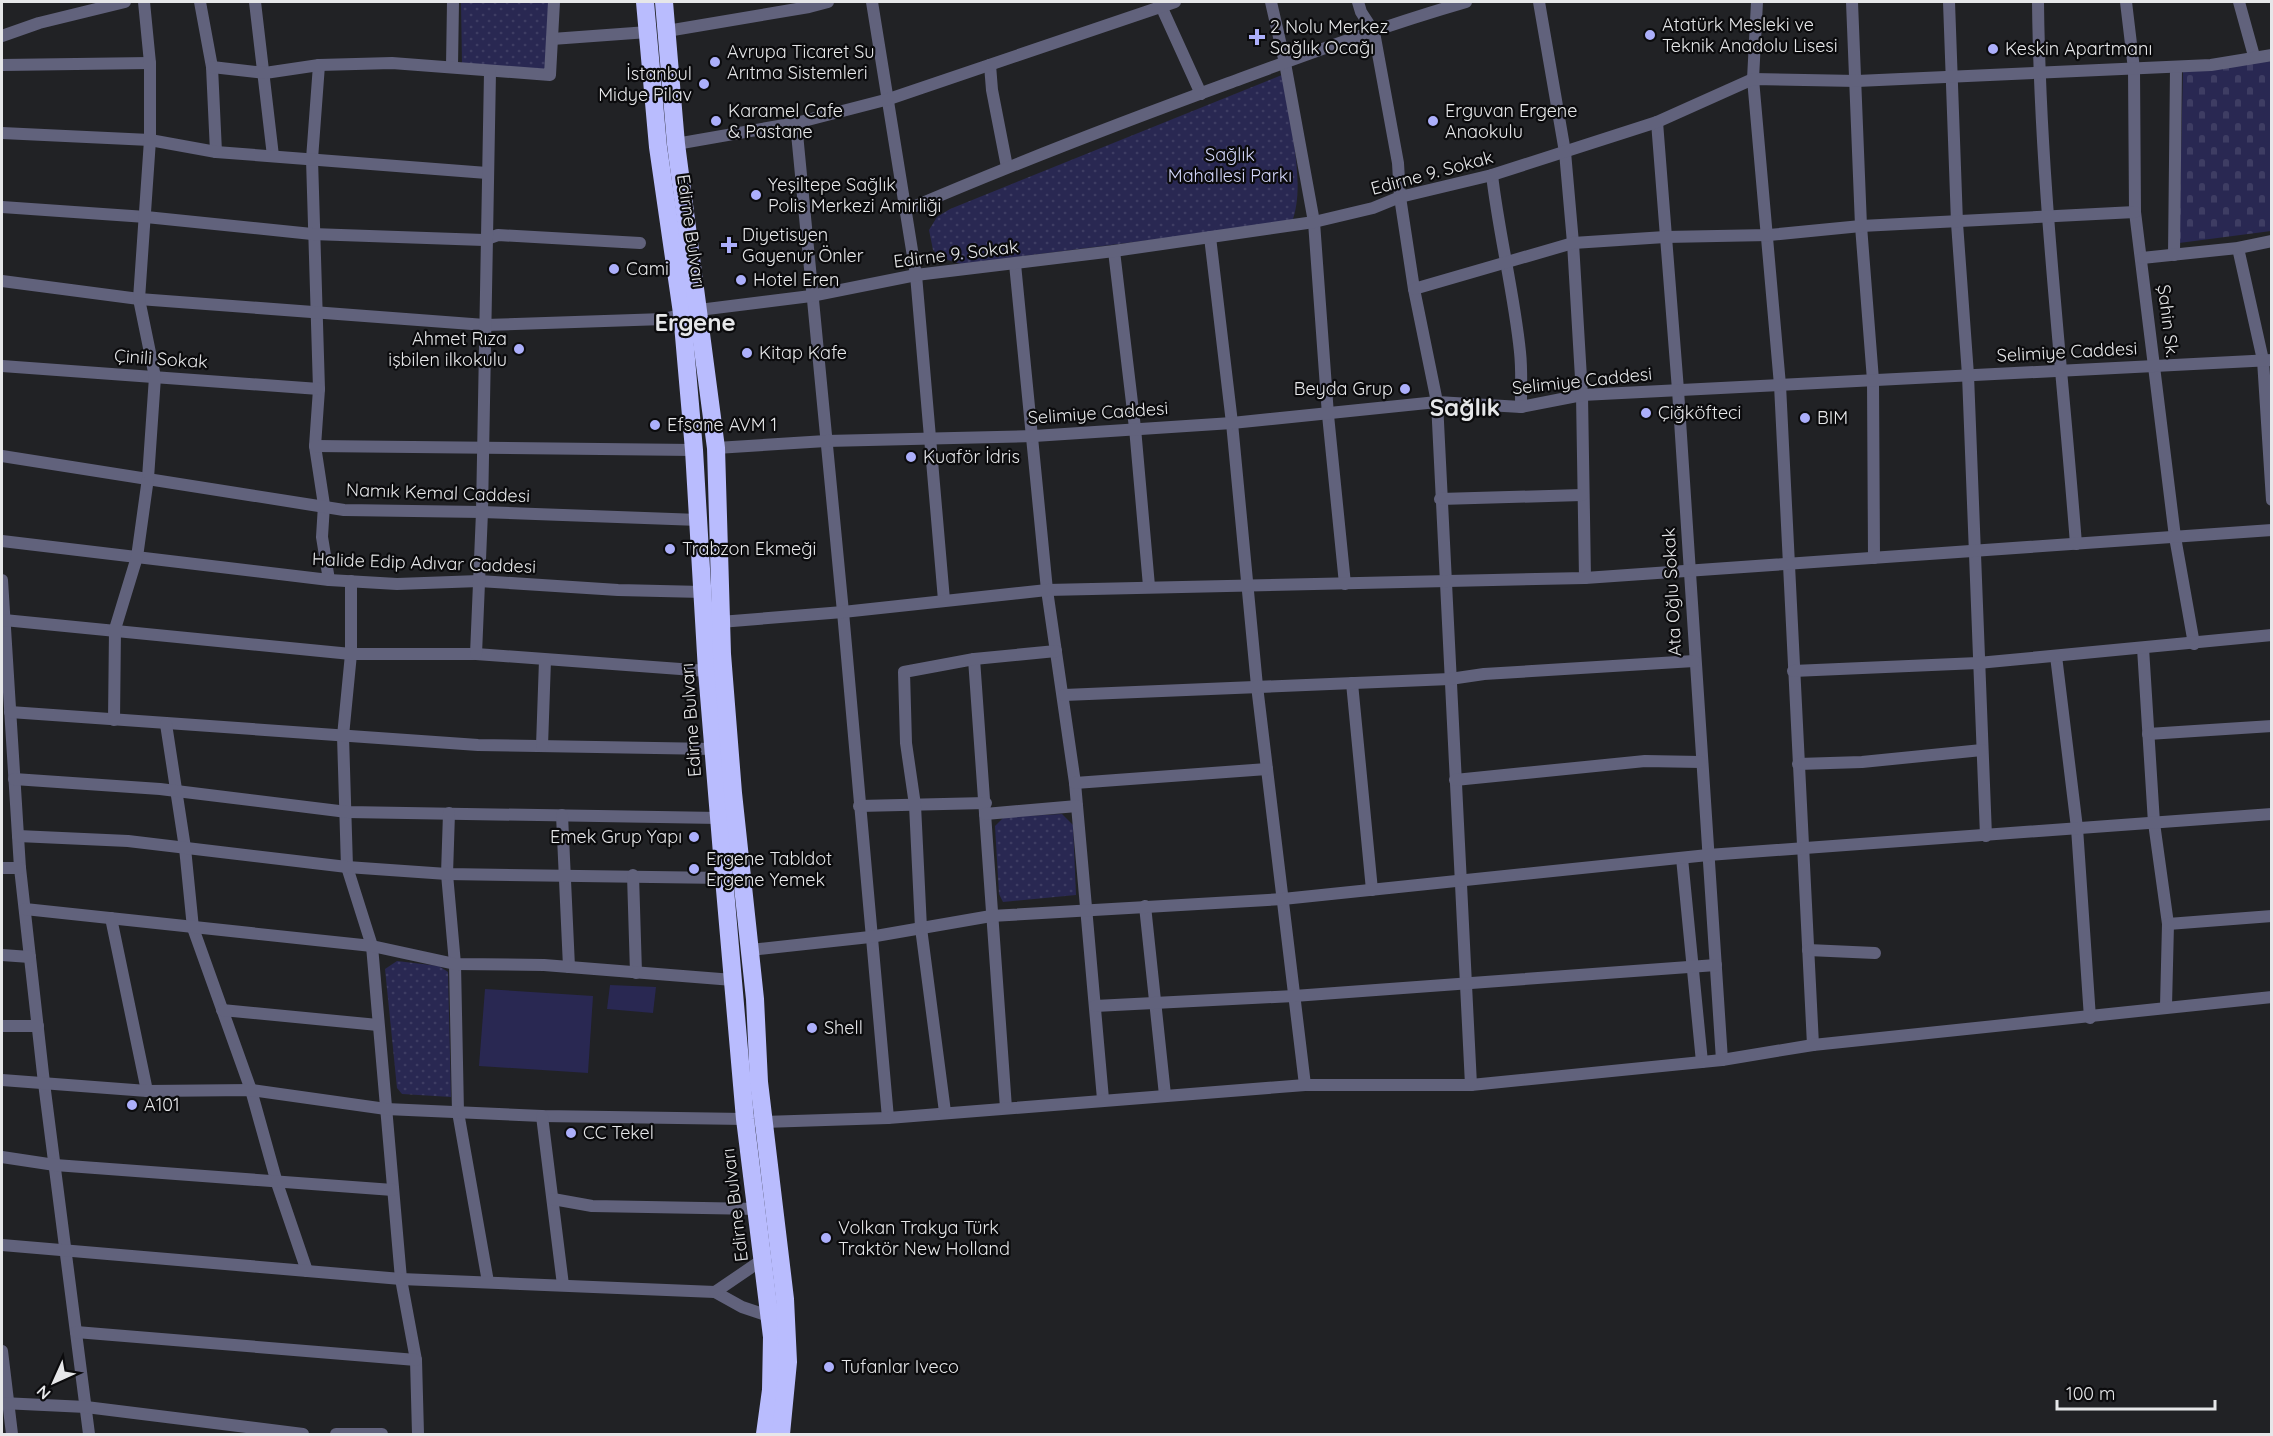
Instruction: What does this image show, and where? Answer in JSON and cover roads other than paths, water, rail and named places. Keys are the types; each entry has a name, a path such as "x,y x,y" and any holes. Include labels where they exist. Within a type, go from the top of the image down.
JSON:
{"highway":[{"name":"Edirne Bulvarı","path":"645,2 658,147 716,448 720,622 732,785 750,950 763,1122 785,1299 788,1362 781,1434"},
{"name":"Edirne Bulvarı","path":"664,2 691,312 694,450 707,671 745,1119 758,1209 772,1337 771,1390 765,1434"}],"street":[{"path":"2,36 39,23 125,2"},
{"path":"114,720 115,629 137,557 148,478 154,377 139,299 150,140 150,63 144,2"},
{"path":"200,2 212,67 216,152"},
{"path":"255,2 273,156"},
{"path":"452,66 453,2"},
{"path":"212,67 264,73 319,65 392,63 550,75 554,2"},
{"path":"667,31 828,2"},
{"path":"872,2 916,275 944,600"},
{"path":"676,144 796,123 889,99 1174,2"},
{"path":"1271,2 1286,63 1314,222 1328,415 1345,584"},
{"path":"1358,2 1361,12 1374,32 1398,163 1400,197 1414,289 1437,402 1440,499 1471,1085"},
{"path":"906,210 1007,167 1374,32 1389,24 1466,2"},
{"path":"1539,2 1565,152 1573,243 1582,395 1585,578"},
{"path":"1757,2 1753,79 1769,235 1780,385 1813,1045"},
{"path":"1852,2 1857,81 1861,226 1873,380 1874,558"},
{"path":"1949,2 1957,223 1968,375 1986,836"},
{"path":"2038,2 2039,73 2048,217 2076,544"},
{"name":"Şahin Sk.","path":"2126,2 2134,69 2135,212 2156,366 2175,537 2194,644"},
{"path":"2239,2 2253,56"},
{"path":"1161,6 1173,27 1201,94"},
{"path":"552,39 648,32"},
{"name":"Edirne 9. Sokak","path":"2,281 139,299 485,325 664,319 691,312 811,296 916,275 1114,251 1314,222 1373,207 1400,197 1492,175 1565,152 1657,122 1753,79 1857,81 2134,69 2211,65 2253,56 2271,55"},
{"path":"2,65 150,63"},
{"path":"990,64 992,90 1007,167"},
{"path":"319,65 312,159 312,234 319,389 315,446 324,506 322,537 329,580"},
{"path":"2174,255 2176,67"},
{"path":"476,654 482,512 484,240 490,72"},
{"name":"Ata Oğlu Sokak","path":"1657,122 1678,390 1722,1060"},
{"path":"796,123 888,1118"},
{"path":"2,133 150,140 216,152 487,172"},
{"path":"1492,175 1499,233 1507,261 1521,355 1521,407"},
{"path":"2,207 146,217 312,234 484,240 498,235 640,243"},
{"path":"1414,289 1573,243 1665,237 1769,235 1861,226 1957,223 2135,212"},
{"path":"1210,237 1232,423 1257,686 1305,1084"},
{"path":"2142,258 2238,248 2271,241"},
{"path":"2238,248 2267,360 2271,500"},
{"path":"1114,251 1135,428 1149,586"},
{"path":"1015,264 1034,436 1047,590 1076,783 1103,1099"},
{"name":"Selimiye Caddesi","path":"716,448 826,441 931,441 1034,436 1328,415 1437,402 1521,407 1582,395 2267,360"},
{"name":"Çinili Sokak","path":"2,366 319,389"},
{"path":"315,446 694,450"},
{"name":"Namık Kemal Caddesi","path":"2,456 344,510 482,512 699,520"},
{"path":"1440,499 1582,495"},
{"path":"720,622 843,612 1047,590 1585,578 2271,530"},
{"name":"Halide Edip Adıvar Caddesi","path":"2,541 329,580 397,584 479,581 618,591 703,592"},
{"path":"2,580 4,676 10,712 6,735 15,784 20,868 44,1083 89,1434"},
{"path":"351,581 351,654 343,736 347,867 372,946 401,1278 416,1360 418,1434"},
{"path":"3,613 115,629 351,654 476,654 707,671"},
{"path":"1793,671 1978,663 2271,635"},
{"path":"2143,648 2154,823 2168,924 2166,1006"},
{"path":"945,1112 921,928 915,805 906,743 904,672 974,659 1056,651"},
{"path":"2056,656 2077,828 2090,1018"},
{"path":"974,659 1006,1108"},
{"path":"542,746 545,660"},
{"path":"1064,695 1450,679 1484,674 1694,661"},
{"path":"1352,683 1372,890"},
{"path":"10,712 343,736 542,746 714,749"},
{"path":"166,724 174,791 185,848 193,928 251,1090 277,1183 307,1271"},
{"path":"2148,734 2271,726"},
{"path":"1798,764 1862,762 1982,750"},
{"path":"1455,780 1645,761 1701,762"},
{"path":"1076,783 1268,769"},
{"path":"2,788 15,784 174,791 347,812 719,818"},
{"path":"859,806 915,805 986,808 1077,806"},
{"path":"449,813 447,874 455,964 458,1112 488,1282"},
{"path":"750,950 870,937 991,916 1283,899 1803,846 1986,836 2271,814"},
{"path":"562,815 569,967"},
{"path":"18,836 128,841 347,867 447,874 724,878"},
{"path":"1682,858 1702,1062"},
{"path":"2,868 20,868"},
{"path":"633,875 636,973"},
{"path":"1145,906 1165,1095"},
{"path":"25,909 372,946 455,964 569,967 733,980"},
{"path":"2168,924 2271,916"},
{"path":"111,918 147,1091"},
{"path":"1808,950 1875,953"},
{"path":"2,955 30,957"},
{"path":"1095,1006 1155,1001 1294,996 1716,965"},
{"path":"2,1080 147,1091 251,1090 386,1109 542,1116 745,1119 763,1122 888,1118 1305,1084 1471,1085 1722,1060 1813,1045 2090,1018 2166,1006 2271,997"},
{"path":"222,1010 378,1025"},
{"path":"2,1026 38,1026"},
{"path":"542,1116 563,1285"},
{"path":"2,1156 55,1165 393,1190"},
{"path":"552,1199 592,1206 758,1209"},
{"path":"2,1245 401,1278 715,1292 742,1307 769,1316"},
{"path":"715,1292 762,1260"},
{"path":"76,1332 416,1360"},
{"path":"2,1351 5,1403 12,1434"},
{"path":"5,1403 86,1407 303,1434"},
{"path":"336,1434 382,1434"}],"place":[{"name":"Atatürk Mesleki ve Teknik Anadolu Lisesi","path":"1650,35"},
{"name":"2 Nolu Merkez Sağlık Ocağı","path":"1257,37"},
{"name":"Keskin Apartmanı","path":"1993,49"},
{"name":"Avrupa Ticaret Su Arıtma Sistemleri","path":"715,62"},
{"name":"İstanbul Midye Pilav","path":"704,84"},
{"name":"Karamel Cafe & Pastane","path":"716,121"},
{"name":"Erguvan Ergene Anaokulu","path":"1433,121"},
{"name":"Yeşiltepe Sağlık Polis Merkezi Amirliği","path":"756,195"},
{"name":"Diyetisyen Gayenur Önler","path":"729,245"},
{"name":"Cami","path":"614,269"},
{"name":"Hotel Eren","path":"741,280"},
{"name":"Ahmet Rıza işbilen ilkokulu","path":"519,349"},
{"name":"Kitap Kafe","path":"747,353"},
{"name":"Beyda Grup","path":"1405,389"},
{"name":"Çiğköfteci","path":"1646,413"},
{"name":"BIM","path":"1805,418"},
{"name":"Efsane AVM 1","path":"655,425"},
{"name":"Kuaför İdris","path":"911,457"},
{"name":"Trabzon Ekmeği","path":"670,549"},
{"name":"Emek Grup Yapı","path":"694,837"},
{"name":"Ergene Tabldot Ergene Yemek","path":"694,869"},
{"name":"Shell","path":"812,1028"},
{"name":"A101","path":"132,1105"},
{"name":"CC Tekel","path":"571,1133"},
{"name":"Volkan Trakya Türk Traktör New Holland","path":"826,1238"},
{"name":"Tufanlar Iveco","path":"829,1367"}],"district":[{"name":"Ergene","path":"695,323"},
{"name":"Sağlık","path":"1465,408"}],"park label":[{"name":"Sağlık Mahallesi Parkı","path":"1230,165"}]}
